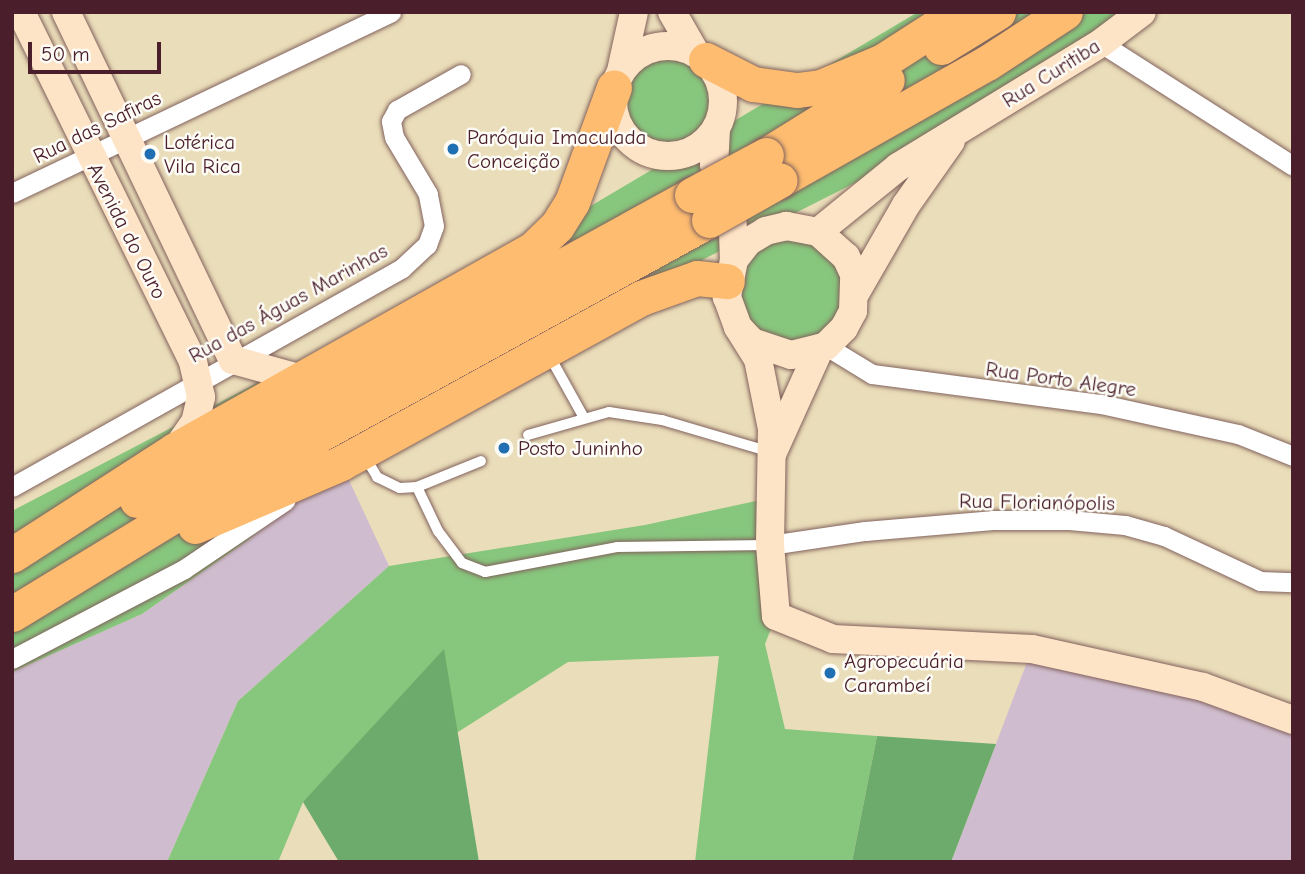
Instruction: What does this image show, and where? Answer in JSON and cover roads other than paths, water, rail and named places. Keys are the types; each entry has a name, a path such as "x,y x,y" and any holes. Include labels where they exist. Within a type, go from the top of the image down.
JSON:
{"highway":[{"path":"701,56 753,84 797,90 821,87 883,61 959,12"},
{"path":"16,612 189,506 711,206 773,167 998,12"},
{"path":"773,167 996,57 1065,12"},
{"path":"12,555 174,450 533,249 557,226 572,202 618,79"},
{"path":"12,569 711,206"},
{"path":"16,612 189,529 352,457 674,283 731,270"}],"street":[{"name":"Avenida do Ouro","path":"20,12 198,379 201,397 195,422 174,450"},
{"name":"Avenida do Ouro","path":"66,12 233,360"},
{"name":"Rua das Safiras","path":"12,193 391,12"},
{"path":"634,12 613,105 624,133 637,146 661,156 714,165"},
{"path":"672,12 723,94 716,128 711,206 731,270"},
{"name":"Rua Curitiba","path":"818,232 898,167 1101,43 1142,12"},
{"path":"1101,43 1293,166"},
{"path":"618,79 649,49 674,47 701,56"},
{"name":"Rua das Águas Marinhas","path":"12,487 198,379 402,268 427,245 434,226 428,194 394,137 391,121 397,110 461,74"},
{"path":"661,156 685,154 706,141 716,128"},
{"path":"773,452 823,347 844,328 856,292 906,205 958,131"},
{"path":"711,206 818,232 846,257 856,292"},
{"path":"787,226 766,231 748,243 731,270 727,297 738,327 758,359 773,452 770,545 776,616 833,639 1032,649 1203,687 1293,720"},
{"path":"738,327 752,342 771,352 792,355 823,347"},
{"name":"Rua Porto Alegre","path":"823,347 872,374 1101,404 1238,434 1293,456"},
{"path":"233,360 302,379"},
{"path":"12,659 184,569 352,457"},
{"name":"Rua Florianópolis","path":"770,545 980,521 1069,520 1125,525 1164,536 1260,581 1293,582"}],"lane":[{"path":"546,351 583,416"},
{"path":"528,435 583,416 609,412 662,420 773,452"},
{"path":"352,457 377,477 400,488 416,487 481,461"},
{"path":"416,487 438,531 462,563 485,572 617,547 770,545"}],"place":[{"name":"Paróquia Imaculada Conceição","path":"453,149"},
{"name":"Lotérica Vila Rica","path":"150,154"},
{"name":"Posto Juninho","path":"504,448"},
{"name":"Agropecuária Carambeí","path":"830,673"}]}
